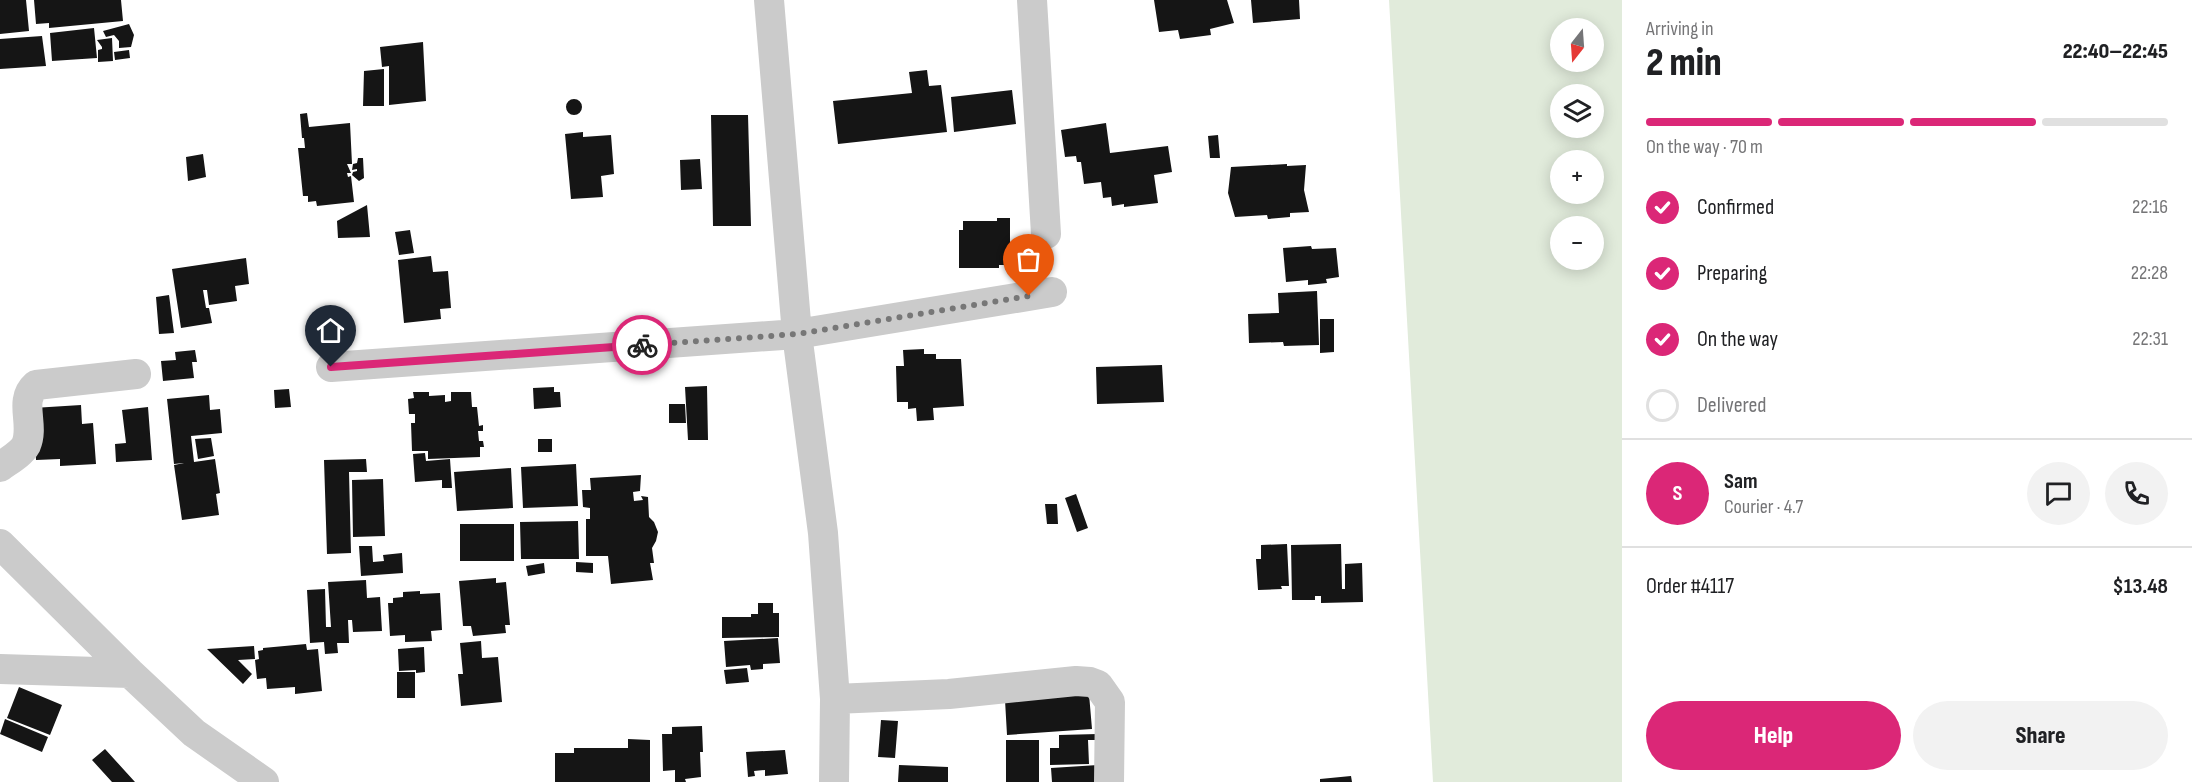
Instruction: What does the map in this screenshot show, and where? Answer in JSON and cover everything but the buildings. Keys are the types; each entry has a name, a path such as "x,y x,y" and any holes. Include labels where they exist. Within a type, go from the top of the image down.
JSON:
{"street":[{"path":"769,0 798,334 823,532 835,699 834,782"},
{"path":"1032,0 1046,234"},
{"path":"331,367 798,334 1052,292"},
{"path":"0,467 26,445 30,426 26,401 36,385 136,374"},
{"path":"0,544 194,733 264,782"},
{"path":"0,669 130,673"},
{"path":"835,699 949,694 1076,681 1089,682 1098,685 1110,702 1109,782"}],"green space":[{"path":"1389,0 1622,0 1622,782 1433,782"}],"way so far":[{"path":"642,345 798,334 1029,296"}],"route":[{"path":"331,367 642,345"}]}
